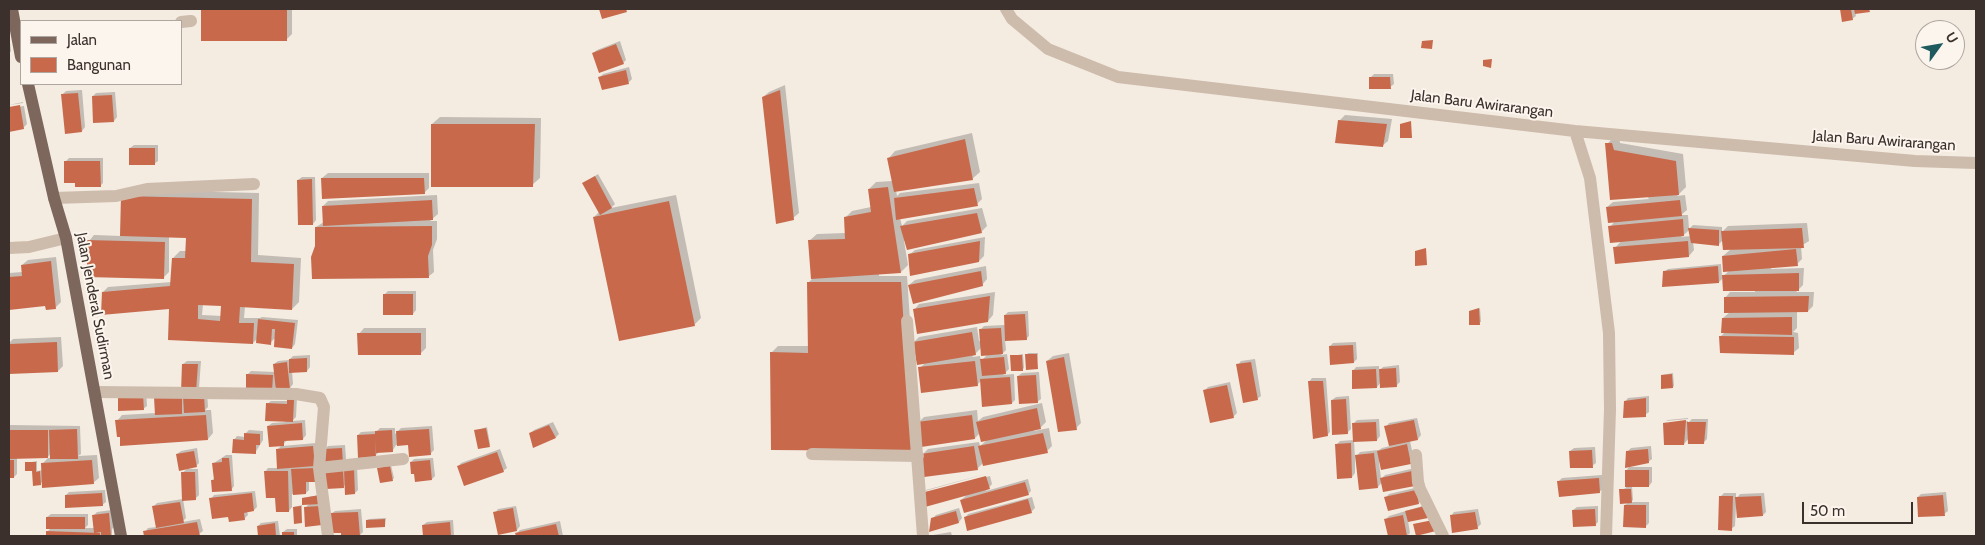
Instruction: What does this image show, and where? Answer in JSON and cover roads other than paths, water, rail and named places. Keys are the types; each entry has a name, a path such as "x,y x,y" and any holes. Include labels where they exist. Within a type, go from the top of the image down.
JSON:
{"main road":[{"path":"12,9 20,50"},
{"name":"Jalan Jenderal Sudirman","path":"28,85 54,198 66,238 121,536"}],"street":[{"name":"Jalan Baru Awirarangan","path":"1006,9 1012,20 1048,49 1118,77 1575,131 1915,161 1976,163"},
{"path":"1575,131 1590,178 1609,333 1610,409 1606,536"},
{"path":"54,198 116,196 148,189 254,184"},
{"path":"9,248 28,247 66,238"},
{"path":"907,321 923,536"},
{"path":"95,392 296,394 320,398 324,407 319,468 328,536"},
{"path":"812,454 918,456"},
{"path":"1416,455 1420,489 1443,536"},
{"path":"319,468 403,459"}]}
